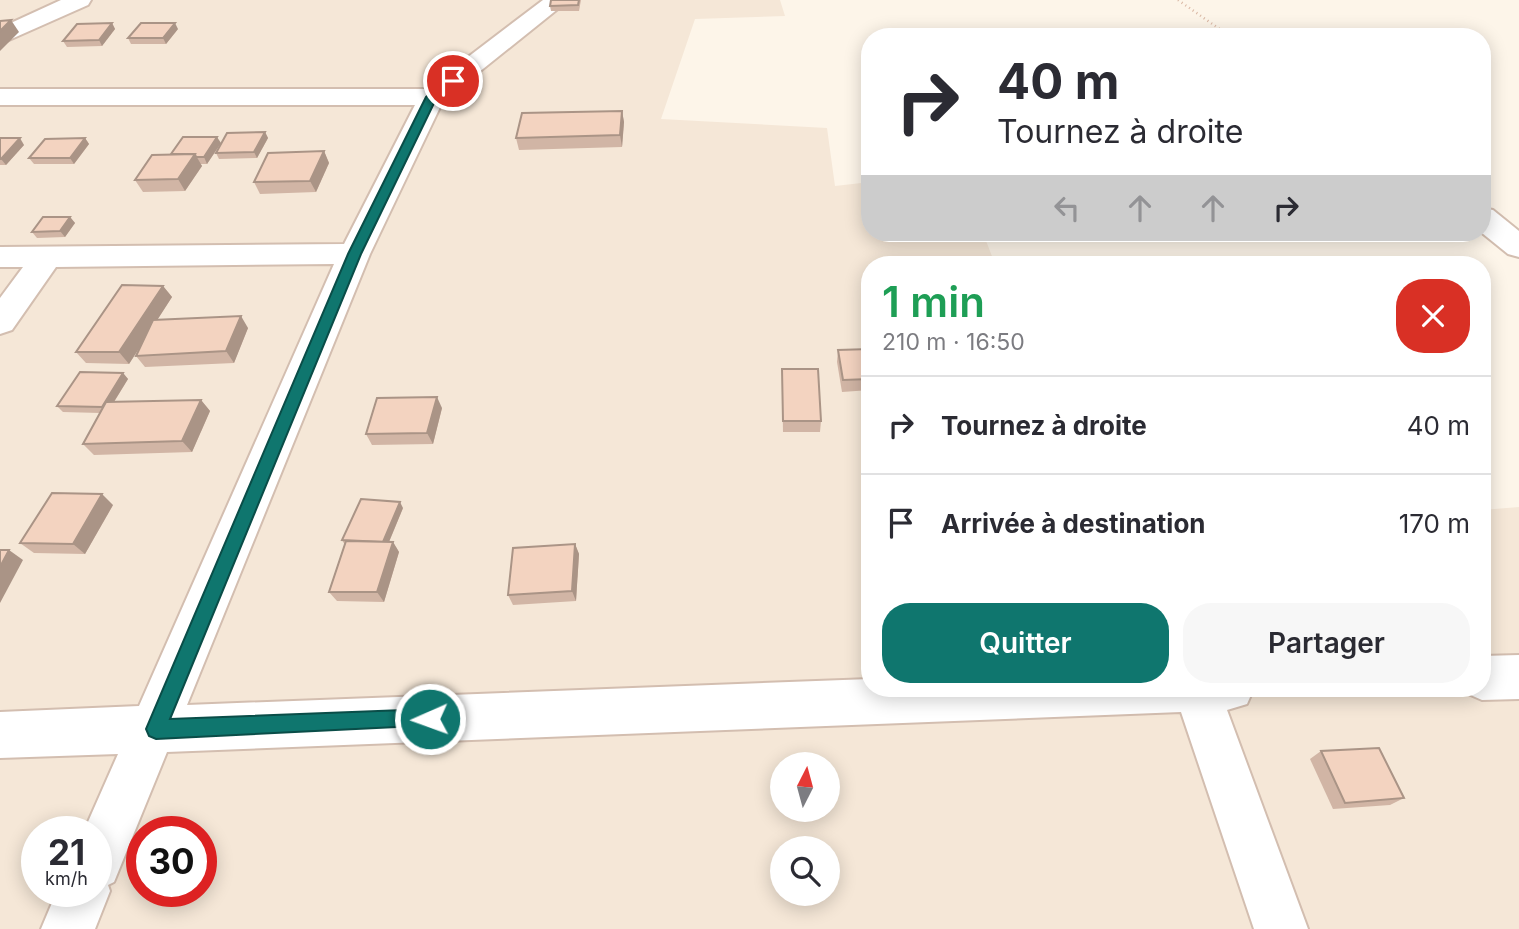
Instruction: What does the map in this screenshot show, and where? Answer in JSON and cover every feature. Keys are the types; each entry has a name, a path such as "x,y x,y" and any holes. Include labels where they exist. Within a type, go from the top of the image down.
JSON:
{"street":[{"path":"0,37 80,0"},
{"path":"112,828 354,254 432,97 558,0"},
{"path":"0,97 432,97"},
{"path":"1491,224 1519,247"},
{"path":"0,257 354,254"},
{"path":"0,322 47,257"},
{"path":"1491,678 1519,677"},
{"path":"0,735 982,697"},
{"path":"1217,697 1281,929"},
{"path":"68,929 78,907"}],"path":[{"path":"1178,0 1218,28"}],"shaded area":[{"path":"0,0 780,0 785,16 695,19 661,119 827,128 835,186 861,183 861,242 986,242 992,256 861,256 861,697 1491,697 1491,509 1519,507 1519,929 0,929"}],"building":[{"path":"551,0 579,0 578,5 550,6"},
{"path":"11,20 0,31 0,21"},
{"path":"112,23 99,40 63,41 77,24"},
{"path":"141,23 175,23 163,38 128,38"},
{"path":"622,111 620,135 516,138 522,113"},
{"path":"265,132 254,152 216,153 227,133"},
{"path":"183,137 217,137 204,157 196,157 195,154 171,154"},
{"path":"0,138 20,138 1,159 0,159"},
{"path":"85,138 70,158 29,158 45,139"},
{"path":"324,151 310,181 254,182 268,153"},
{"path":"195,154 178,179 135,180 152,155"},
{"path":"43,217 70,217 60,231 32,232"},
{"path":"122,285 163,286 119,352 76,352"},
{"path":"241,316 226,351 136,356 153,320"},
{"path":"861,349 861,379 843,380 838,350"},
{"path":"782,369 818,369 821,421 783,421"},
{"path":"80,372 123,373 102,407 57,406"},
{"path":"437,397 427,433 366,434 377,398"},
{"path":"201,400 182,441 83,444 106,402"},
{"path":"52,493 102,494 73,544 20,543"},
{"path":"361,499 400,502 383,542 342,540"},
{"path":"346,541 393,542 377,592 329,592"},
{"path":"575,544 572,591 508,595 513,548"},
{"path":"0,550 9,550 0,567"},
{"path":"1379,748 1404,798 1345,803 1321,751"}],"route":[{"path":"430,719 156,729 354,254 432,97 453,81"}]}
